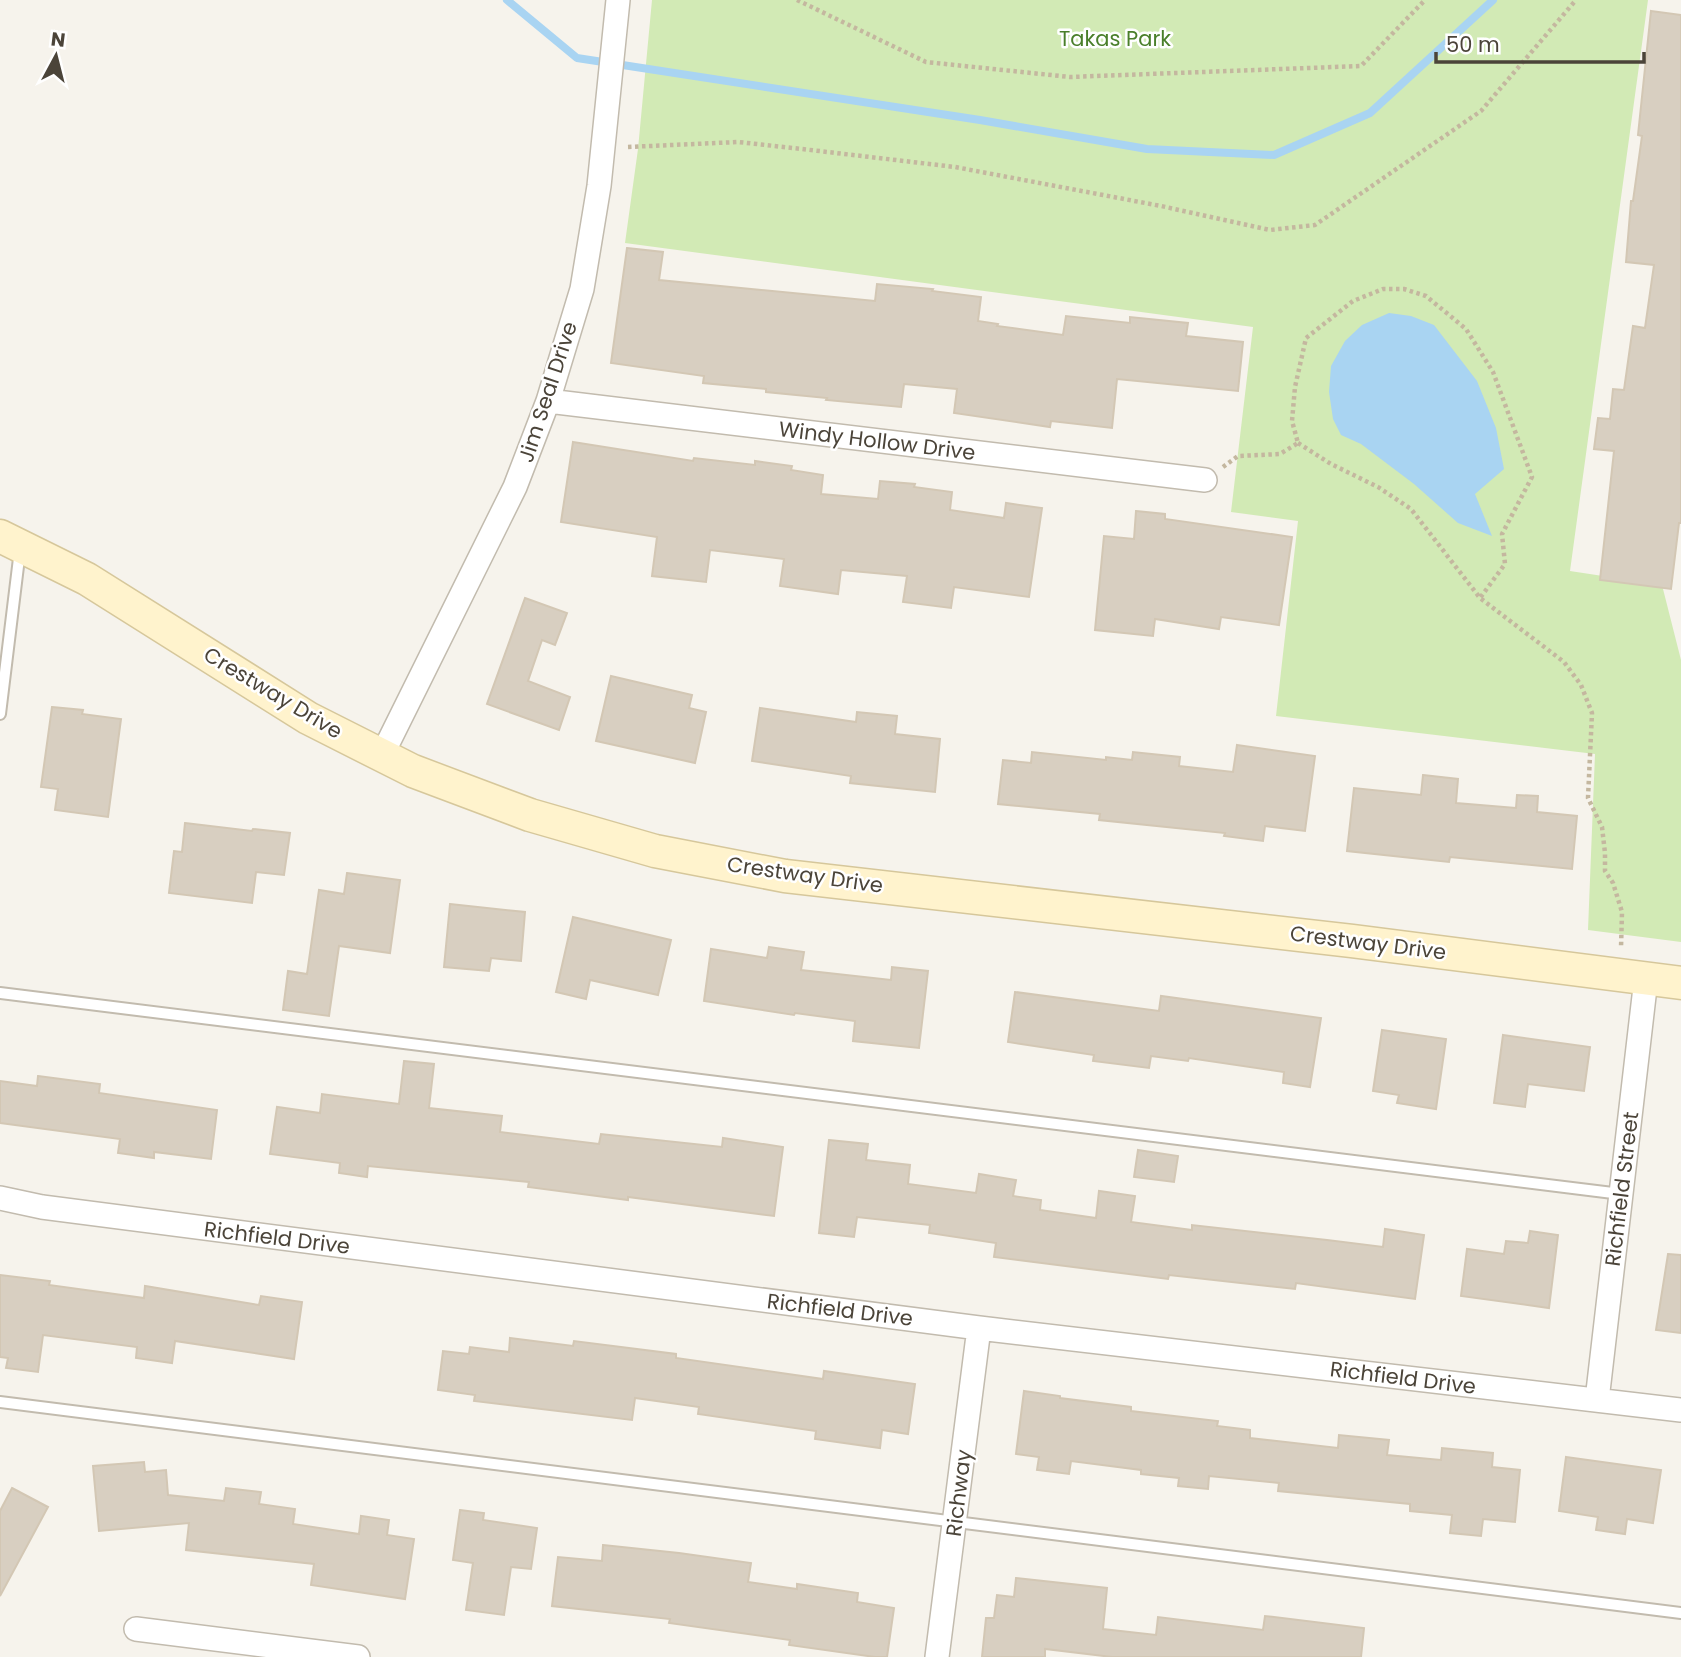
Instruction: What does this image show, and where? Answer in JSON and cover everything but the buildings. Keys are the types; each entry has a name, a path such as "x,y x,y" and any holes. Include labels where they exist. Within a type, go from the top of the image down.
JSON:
{"main road":[{"name":"Crestway Drive","path":"10,541 88,579 308,718 413,771 530,815 654,851 785,876 1352,941 1681,983"}],"street":[{"name":"Jim Seal Drive","path":"382,755 515,487 548,401 582,289 599,186 618,0"},
{"name":"Windy Hollow Drive","path":"548,401 1205,480"},
{"name":"Richfield Street","path":"1597,1400 1621,1194 1633,977"},
{"name":"Richfield Drive","path":"0,1198 42,1207 979,1328 1681,1410"},
{"name":"Richway","path":"937,1657 979,1328"},
{"path":"136,1629 358,1657"}],"lane":[{"path":"0,715 9,653 10,541"},
{"path":"0,993 1621,1194"},
{"path":"0,1402 1681,1613"}],"path":[{"path":"797,0 926,62 1070,77 1361,66 1425,0"},
{"path":"603,148 738,142 955,167 1161,206 1270,230 1315,225 1482,111 1576,0"},
{"path":"1480,598 1505,564 1502,534 1532,477 1493,372 1466,329 1426,296 1404,289 1383,289 1353,301 1306,338 1295,387 1292,421 1298,443 1331,464 1378,487 1411,509 1480,598 1564,662 1581,685 1592,713 1588,798 1602,827 1605,872 1613,883 1622,912 1633,977"},
{"path":"1238,456 1280,454 1298,443"}],"green space":[{"name":"Takas Park","path":"652,0 1648,0 1570,571 1662,585 1681,660 1681,942 1588,930 1595,754 1276,716 1298,521 1231,512 1253,327 625,243 638,149"}],"water":[{"path":"1389,313 1411,316 1434,325 1477,381 1496,428 1504,469 1475,494 1492,536 1458,523 1414,484 1361,444 1341,435 1333,419 1329,392 1331,366 1345,341 1362,325"}],"waterway":[{"path":"507,0 577,58 980,120 1147,149 1274,155 1370,113 1493,0"}]}
